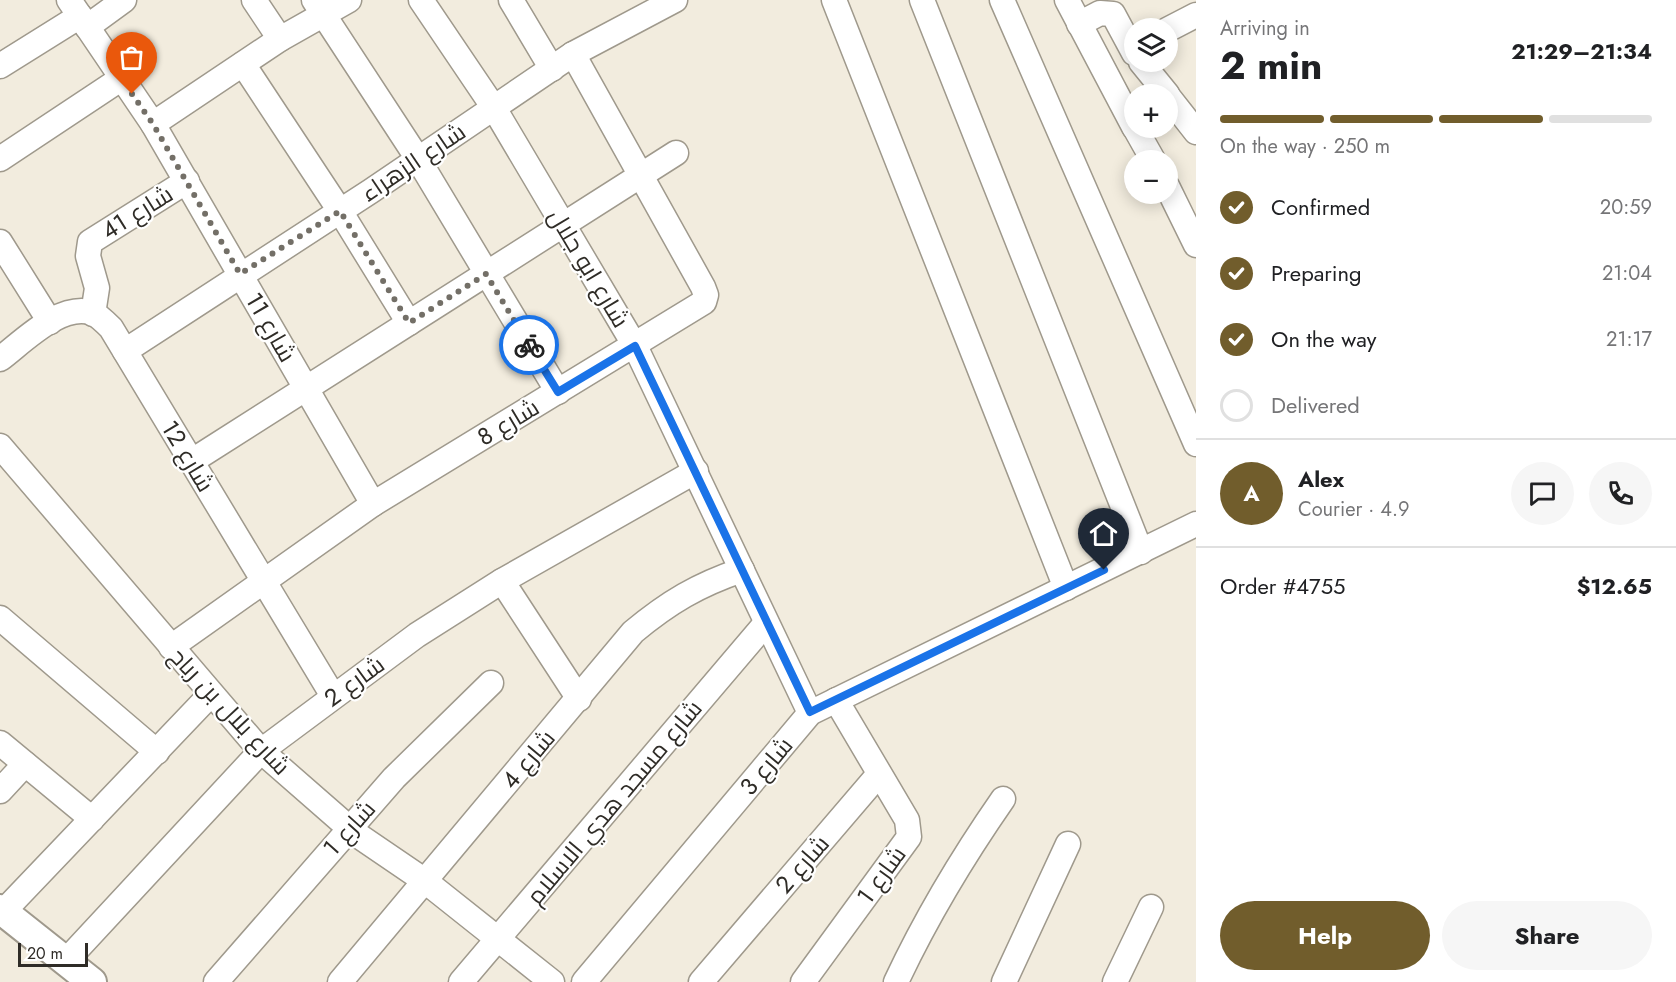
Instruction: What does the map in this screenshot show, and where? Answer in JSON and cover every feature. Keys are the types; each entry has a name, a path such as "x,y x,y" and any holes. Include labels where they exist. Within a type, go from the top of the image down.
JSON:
{"street":[{"path":"0,66 78,14 124,0"},
{"path":"254,0 280,39"},
{"path":"153,124 280,39 318,7 349,0"},
{"name":"شارع ابو جلال","path":"422,0 494,108 635,346 810,712"},
{"path":"511,0 552,69"},
{"name":"شارع الزهراء","path":"125,351 418,159 639,8 675,0"},
{"path":"834,0 1066,588"},
{"path":"922,0 1141,552"},
{"path":"1002,0 1196,444"},
{"path":"1067,0 1124,108"},
{"path":"318,7 418,159 558,392"},
{"path":"1079,24 1100,13 1113,14 1124,34"},
{"name":"شارع 11","path":"78,14 153,124 373,504"},
{"path":"1178,24 1196,15"},
{"name":"شارع 8","path":"171,647 373,504 698,308 704,302 706,295 573,54"},
{"path":"243,64 340,211 409,323"},
{"path":"1149,72 1159,84"},
{"path":"0,159 122,78"},
{"path":"1178,109 1196,131"},
{"path":"192,462 676,153"},
{"name":"شارع 41","path":"93,314 97,288 88,256 90,242 187,181"},
{"path":"1176,204 1196,245"},
{"path":"0,242 50,322"},
{"path":"0,359 50,322 70,311 93,314"},
{"name":"شارع 12","path":"93,314 111,328 333,696"},
{"name":"شارع بلال بن رباح","path":"0,446 261,751 348,827 425,881 552,982"},
{"name":"شارع 2","path":"66,961 261,751 417,634 502,581 696,471"},
{"name":"شارع 3","path":"584,982 810,712 1196,524"},
{"name":"شارع 4","path":"340,982 633,632 665,605 702,584 742,570"},
{"path":"502,581 579,699"},
{"path":"0,618 157,752"},
{"name":"شارع مسجد هدي الاسلام","path":"461,982 766,623"},
{"name":"شارع 1","path":"216,982 348,827 441,729 491,683"},
{"path":"92,982 2,911 211,694"},
{"name":"شارع 1","path":"803,982 909,837 907,820 836,700"},
{"path":"0,743 92,819"},
{"path":"0,791 26,764"},
{"name":"شارع 2","path":"701,982 879,774"},
{"path":"896,982 934,906 966,852 1002,800"},
{"path":"1004,982 1068,844"},
{"path":"1124,979 1151,907"}],"way so far":[{"path":"132,94 153,124 240,274 340,211 409,323 486,274 529,345"}],"route":[{"path":"529,345 558,392 635,346 810,712 1104,570"}]}
